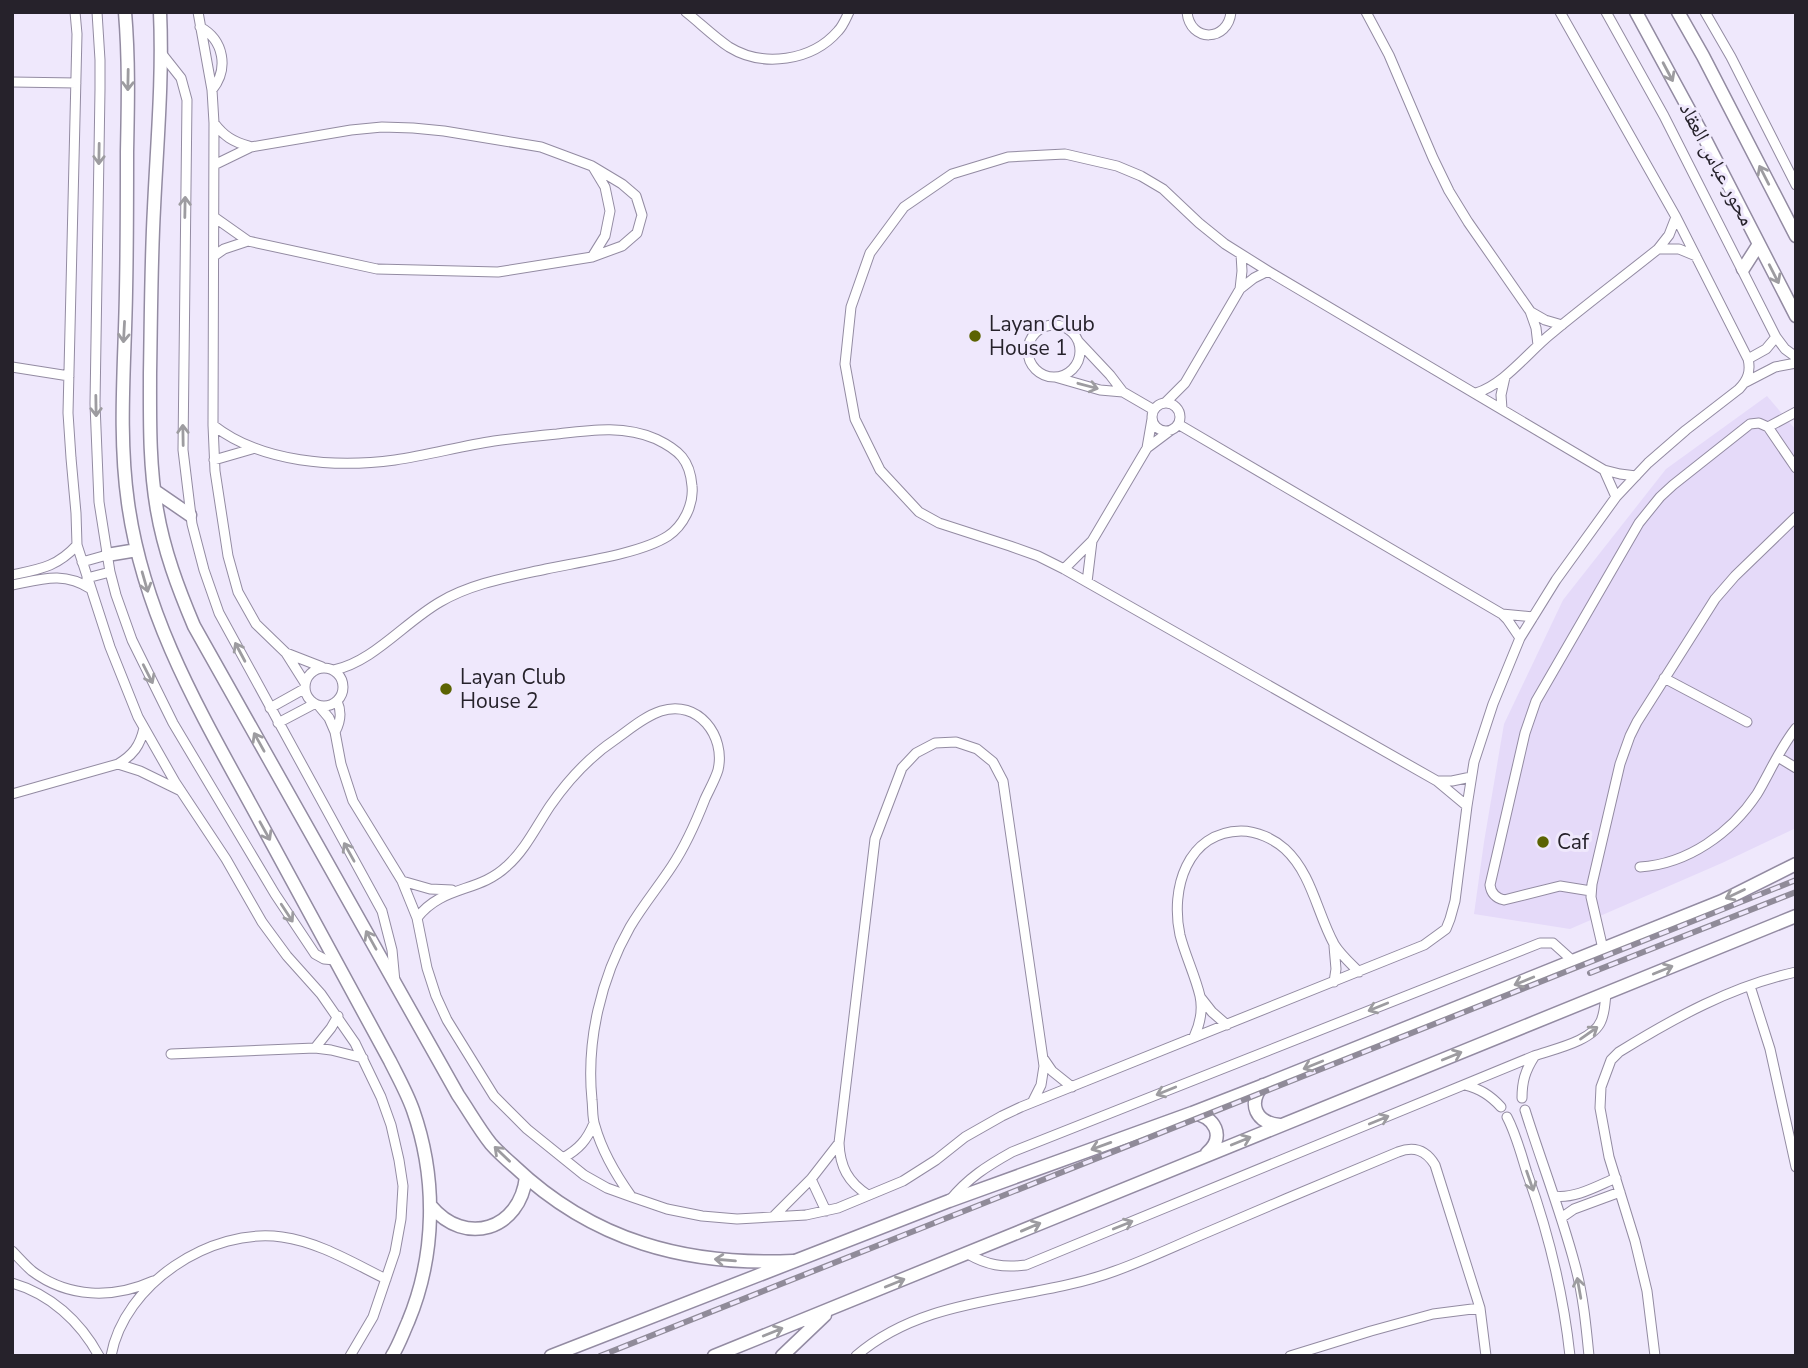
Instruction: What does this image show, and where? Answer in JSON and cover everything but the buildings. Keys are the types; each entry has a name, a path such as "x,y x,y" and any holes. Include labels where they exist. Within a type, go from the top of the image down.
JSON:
{"street":[{"path":"75,12 77,34 68,413 77,545 123,682 144,728 262,922 338,1016 363,1058 391,1125 403,1186 396,1252 373,1317 350,1356"},
{"path":"97,12 100,89 95,404 99,502 110,572 132,640 173,723 275,894 312,950 324,959 335,960"},
{"path":"125,12 128,61 123,459 137,550 148,593 192,698 390,1061 413,1110 426,1157 430,1206 428,1253 416,1303 392,1356"},
{"path":"160,12 162,54 152,243 150,434 155,491 166,549 177,586 194,626 458,1095 491,1144 536,1186 587,1220 643,1244 703,1258 756,1263 793,1261"},
{"path":"198,12 212,89 214,123 214,460 228,556 238,592 256,624 286,653 309,700 329,718 353,800 402,881 417,918 427,968 436,996 447,1020 494,1096 527,1129 584,1175 602,1185 667,1209 737,1219 806,1215 838,1208 903,1181 974,1131 1002,1115 1424,945 1446,929 1455,901 1466,806 1482,736 1520,638 1532,617 1616,497 1636,475 1686,430 1746,383 1775,368 1796,363"},
{"path":"686,12 730,47 757,58 787,59 815,50 838,31 849,12"},
{"path":"1187,12 1188,22 1192,27 1197,32 1210,35 1223,30 1231,12"},
{"path":"1366,12 1389,55 1449,191 1530,311 1538,345"},
{"path":"1560,12 1676,218 1748,359 1749,374 1746,383"},
{"path":"1606,12 1664,116 1776,337 1785,349 1796,356"},
{"name":"محور عباس العقاد","path":"1636,12 1796,316"},
{"name":"محور عباس العقاد","path":"1678,12 1796,236"},
{"path":"1705,12 1796,185"},
{"path":"200,27 216,41 222,54 222,69 212,89"},
{"path":"162,54 181,78 187,100 182,426 190,515 204,570 219,613 382,911 392,950 395,984"},
{"path":"12,82 76,83"},
{"path":"214,123 223,135 236,143 251,147"},
{"path":"214,165 251,147 351,130 382,127 444,131 541,147 592,166 622,184 636,197 642,215 637,233 622,246 592,257 498,272 377,269 248,241 214,217"},
{"path":"1466,806 1437,781 1064,569 1019,550 939,523 919,512 880,470 855,419 845,363 851,307 870,253 904,207 952,174 1008,157 1065,154 1117,166 1163,189 1224,244 1268,271 1604,470 1636,475"},
{"path":"592,166 605,187 610,211 605,236 592,257"},
{"path":"1476,393 1495,385 1538,345 1658,249 1669,235 1676,218"},
{"path":"214,256 224,249 248,241"},
{"path":"126,246 137,253 149,249 152,243"},
{"path":"1743,270 1759,244"},
{"path":"1658,249 1679,249 1696,256"},
{"path":"1240,289 1241,254"},
{"path":"1147,448 1152,414 1185,383 1240,289 1268,271"},
{"path":"126,292 135,282 142,282 152,290"},
{"path":"1530,311 1545,320 1562,325"},
{"path":"1122,392 1100,390 1041,373 1032,365 1028,352 1031,340 1040,330 1052,326 1070,331 1122,392 1152,414 1156,428 1161,430 1176,423"},
{"path":"1748,359 1766,349 1776,337"},
{"path":"1054,377 1066,374 1075,366 1080,354 1078,341"},
{"path":"12,367 69,376"},
{"path":"1502,409 1501,388 1505,375"},
{"path":"1064,569 1092,541 1147,448 1176,423 1185,383"},
{"path":"1166,402 1175,406 1176,423"},
{"path":"1768,427 1796,412"},
{"path":"1176,423 1502,614 1520,638"},
{"path":"1591,891 1560,886 1504,900 1497,898 1490,888 1530,717 1543,686 1639,523 1673,485 1746,426 1755,423 1768,427 1796,468"},
{"path":"213,425 237,442 254,449 286,457 359,463 395,460 496,441 599,429 630,430 674,448 691,471 693,493 688,510 681,525 658,542 631,551 470,587 432,607 360,662 347,668 334,670 286,653"},
{"path":"214,460 254,449"},
{"path":"1604,470 1616,497"},
{"path":"155,491 190,515"},
{"path":"1603,949 1591,891 1624,751 1637,722 1707,611 1724,588 1796,517"},
{"path":"1087,582 1092,541"},
{"path":"12,575 42,569 60,561 77,545"},
{"path":"82,562 137,550"},
{"path":"42,569 44,579"},
{"path":"87,578 110,572"},
{"path":"12,586 66,577 91,589"},
{"path":"1502,614 1532,617"},
{"path":"343,686 360,662"},
{"path":"270,708 304,686 311,672 322,667"},
{"path":"278,723 317,705 329,706 337,701 343,686 339,674 334,670"},
{"path":"1664,678 1747,722"},
{"path":"335,732 341,714 337,701"},
{"path":"417,918 440,897 483,882 506,867 567,783 585,763 644,720 662,710 682,709 701,717 714,732 720,751 718,771 690,835 673,865 630,927 612,964 600,1002 592,1042 590,1083 594,1124 615,1172 632,1197"},
{"path":"1640,867 1660,865 1698,850 1737,817 1756,795 1795,728 1783,725"},
{"path":"12,794 118,764 131,756 140,743 144,728"},
{"path":"868,1195 849,1179 839,1156 839,1143 875,839 902,768 916,753 935,743 957,742 976,748 993,762 1003,781 1044,1066 1041,1085 1033,1102"},
{"path":"1778,757 1796,768"},
{"path":"118,764 181,791"},
{"path":"1437,781 1471,777"},
{"path":"1195,1037 1200,1018 1200,997 1180,934 1178,893 1184,869 1198,848 1219,835 1242,831 1266,836 1285,850 1309,885 1334,944 1334,982"},
{"path":"551,1356 948,1201 1264,1085 1721,901 1796,864"},
{"path":"402,881 430,889 458,890"},
{"path":"714,1356 1792,920"},
{"path":"948,1201 984,1167 1012,1152 1539,943 1553,943 1573,961"},
{"path":"1334,944 1359,972"},
{"path":"1655,1356 1647,1291 1636,1241 1609,1157 1600,1108 1601,1087 1611,1060 1619,1052 1682,1015 1750,986 1796,972"},
{"path":"1750,986 1770,1049 1796,1167"},
{"path":"968,1254 995,1266 1026,1265 1583,1038 1592,1034 1603,1018 1606,993"},
{"path":"1200,997 1227,1025"},
{"path":"314,1048 338,1016"},
{"path":"171,1054 314,1048 363,1058"},
{"path":"1522,1098 1526,1069 1534,1056"},
{"path":"1042,1057 1052,1071 1072,1087"},
{"path":"1264,1085 1257,1092 1256,1111 1262,1120 1280,1125"},
{"path":"1465,1085 1479,1089 1501,1107"},
{"path":"1525,1110 1576,1268 1589,1356"},
{"path":"1192,1113 1209,1118 1217,1134 1211,1150 1204,1156"},
{"path":"1507,1117 1548,1235 1564,1310 1570,1356"},
{"path":"563,1158 577,1151 594,1124"},
{"path":"1514,1135 1531,1128"},
{"path":"773,1217 811,1179 839,1143"},
{"path":"856,1356 873,1341 908,1322 954,1307 1055,1288 1114,1272 1406,1149 1424,1152 1435,1165 1480,1308 1486,1356"},
{"path":"821,1167 843,1168"},
{"path":"602,1185 615,1172"},
{"path":"430,1206 438,1215 459,1227 471,1229 495,1225 514,1210 520,1200 526,1177"},
{"path":"1554,1196 1574,1195 1616,1178"},
{"path":"811,1179 827,1210"},
{"path":"1561,1218 1574,1209 1620,1192"},
{"path":"111,1356 123,1323 138,1299 158,1279 191,1255 220,1243 250,1236 281,1237 311,1244 386,1279"},
{"path":"12,1251 32,1270 71,1290 93,1294 116,1293 158,1279"},
{"path":"12,1283 46,1297 66,1313 84,1332 99,1356"},
{"path":"1290,1356 1433,1314 1480,1308"},
{"path":"782,1356 831,1309"},
{"path":"582,1356 586,1342"}],"shaded area":[{"path":"1767,396 1796,430 1796,828 1570,929 1474,914 1504,724 1563,600 1666,469"}],"railway":[{"path":"600,1356 1796,880"},
{"path":"1590,973 1796,892"}],"place":[{"name":"Layan Club House 1","path":"975,336"},
{"name":"Layan Club House 2","path":"446,689"},
{"name":"Caf","path":"1543,842"}]}
